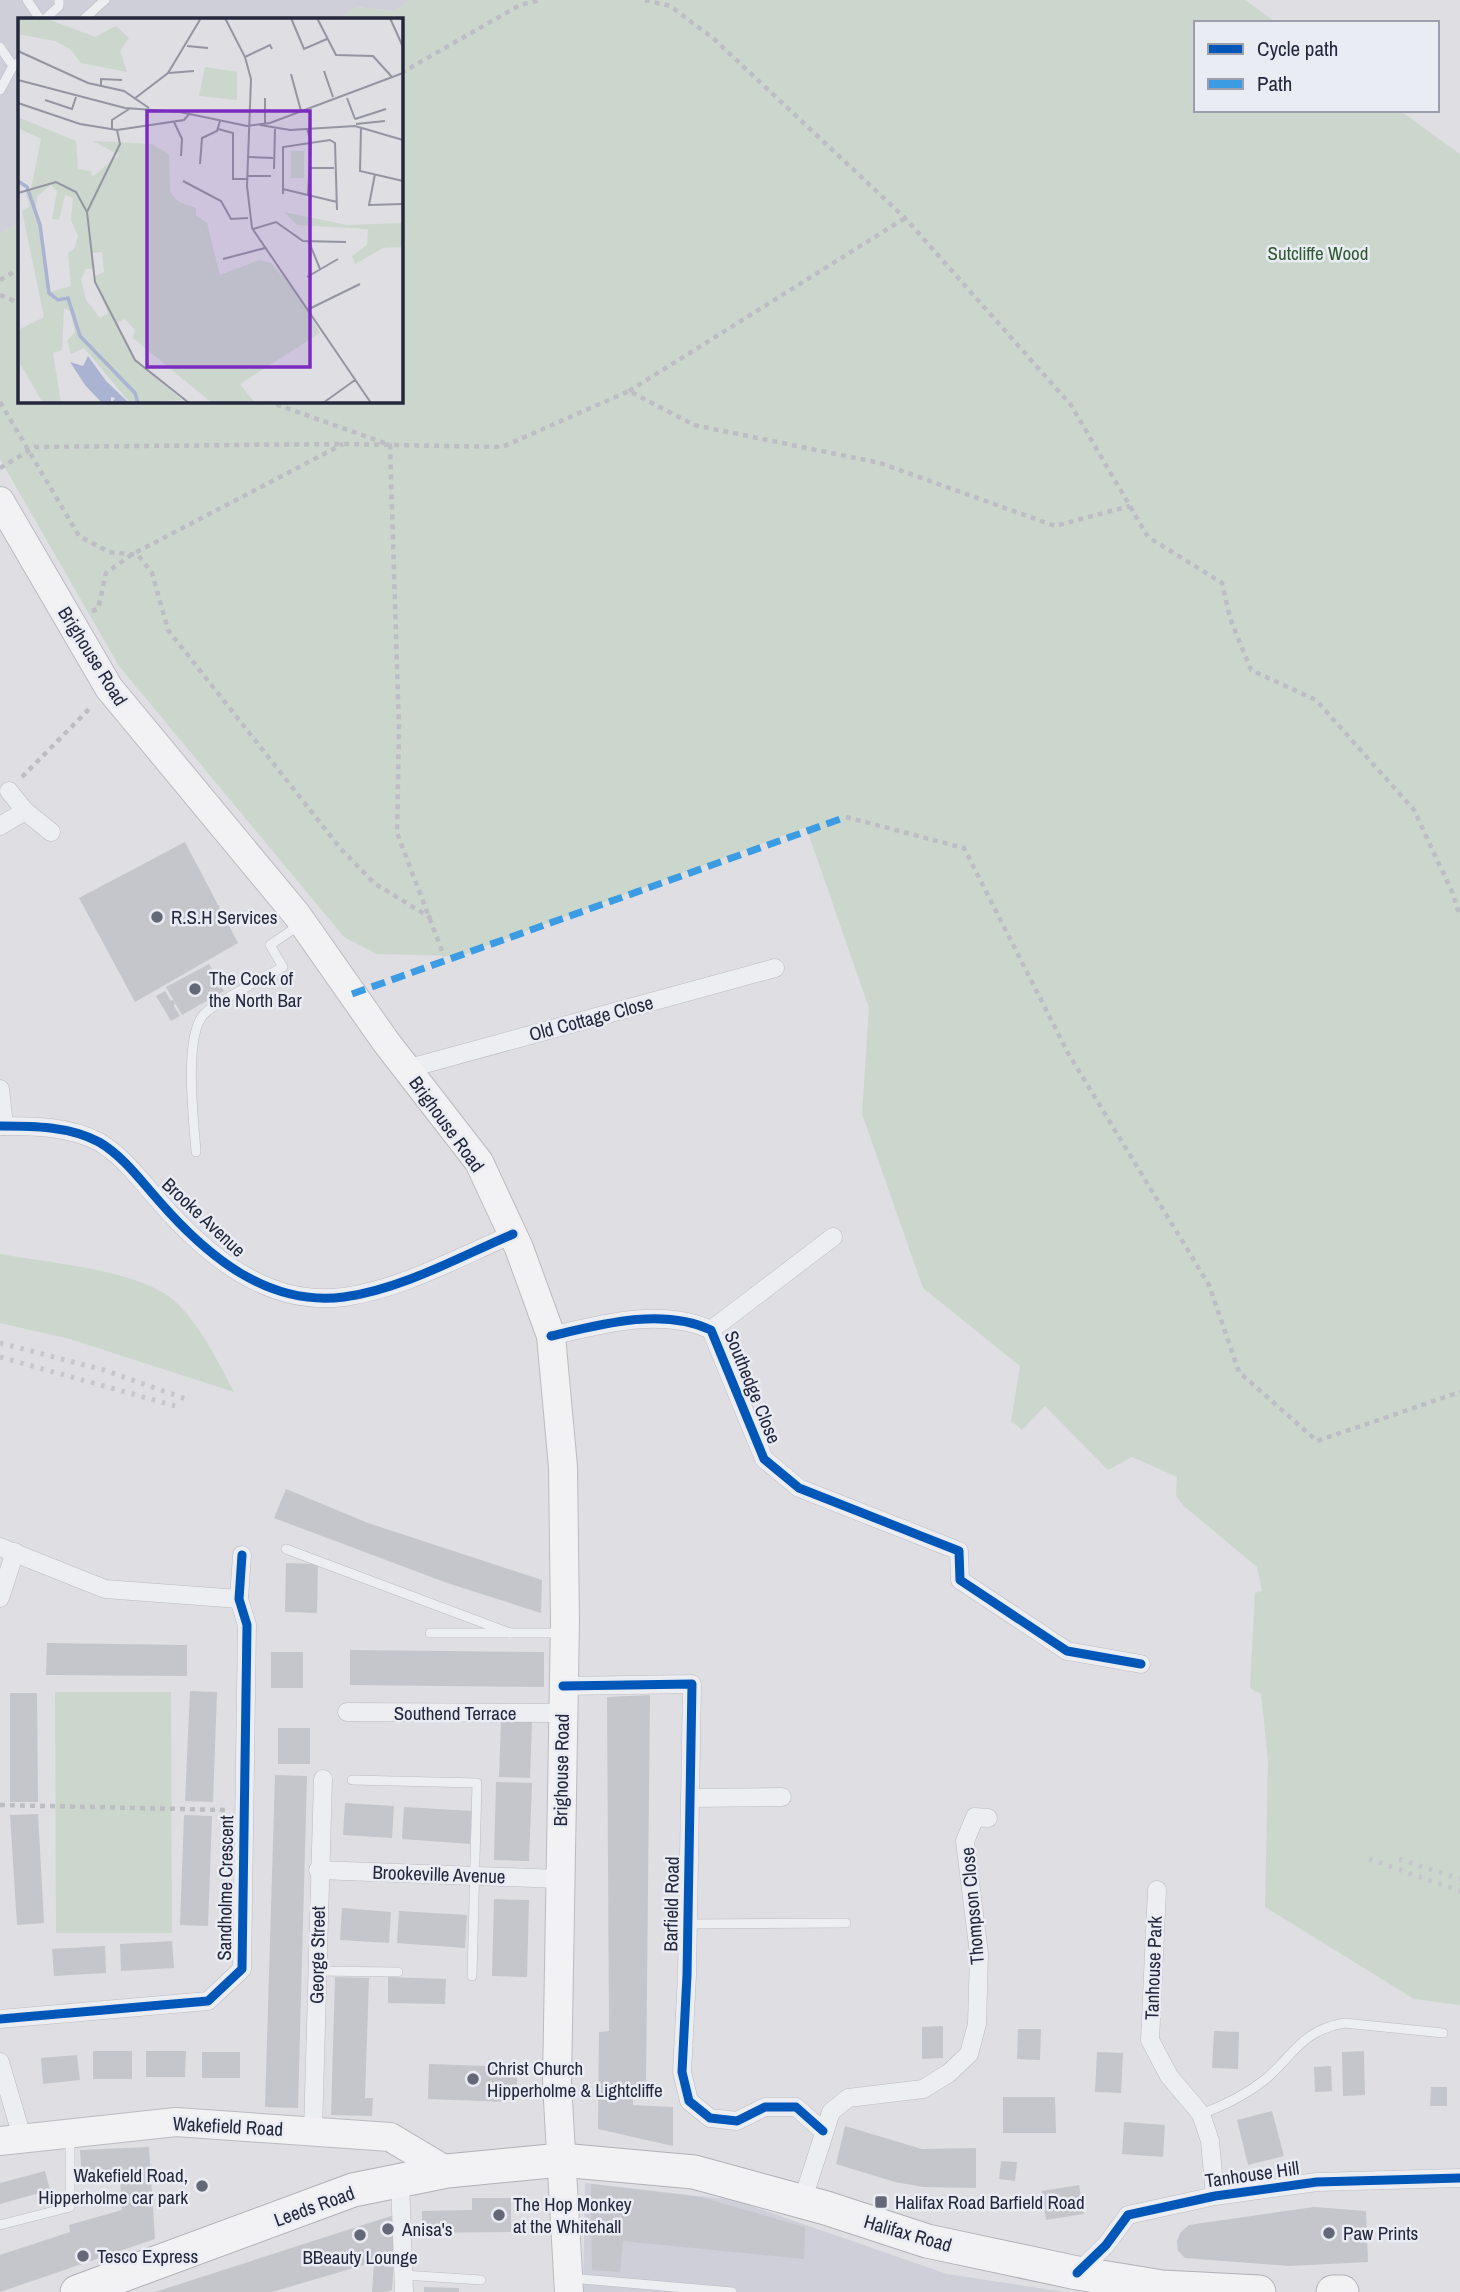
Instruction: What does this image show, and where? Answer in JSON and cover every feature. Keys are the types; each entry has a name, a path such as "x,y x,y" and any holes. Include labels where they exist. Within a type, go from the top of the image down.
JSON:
{"highway":[{"name":"Leeds Road","path":"78,2292 353,2190 447,2171 561,2160"},
{"name":"Halifax Road","path":"561,2160 694,2172 927,2241 1091,2278 1162,2287 1259,2292"},
{"path":"1333,2292 1341,2292"}],"main road":[{"name":"Brighouse Road","path":"3,514 109,688 302,923 406,1069 479,1162 513,1234 551,1336 563,1467 564,1633 557,2083 569,2285"},
{"name":"Wakefield Road","path":"11,2139 176,2122 313,2131 390,2137 447,2171"}],"street":[{"path":"9,790 25,811 51,832"},
{"path":"0,826 25,811"},
{"name":"Old Cottage Close","path":"406,1069 775,968"},
{"path":"0,1089 2,1126"},
{"name":"Brooke Avenue","path":"2,1126 58,1128 99,1142 126,1164 167,1210 220,1262 254,1283 276,1291 306,1297 341,1298 372,1292 513,1234"},
{"name":"Southedge Close","path":"711,1330 833,1237"},
{"name":"Southedge Close","path":"551,1336 598,1325 656,1318 697,1323 711,1330 764,1459 799,1488 959,1551 960,1580 1067,1651 1141,1664"},
{"path":"0,1598 7,1550 105,1589 239,1599"},
{"name":"Sandholme Crescent","path":"0,2019 208,2001 242,1969 247,1625 239,1599 242,1555"},
{"name":"Barfield Road","path":"562,1700 692,1684 688,1924 682,2072 689,2101 710,2118 737,2121 765,2107 796,2107 823,2130"},
{"name":"Southend Terrace","path":"347,1712 562,1700"},
{"name":"George Street","path":"313,2131 318,1870 323,1779"},
{"path":"690,1798 782,1797"},
{"name":"Thompson Close","path":"802,2202 831,2112 848,2098 923,2089 949,2073 969,2054 976,2024 979,1954 965,1841 975,1817 988,1818"},
{"name":"Brookeville Avenue","path":"318,1870 560,1879"},
{"name":"Tanhouse Park","path":"1157,1890 1150,2040 1169,2076 1201,2114 1210,2140 1215,2196"},
{"path":"0,2062 11,2139"},
{"name":"Tanhouse Hill","path":"1091,2278 1105,2245 1128,2215 1215,2196 1317,2182 1460,2178"},
{"path":"400,2181 404,2284"}],"lane":[{"path":"27,0 42,18"},
{"path":"44,18 60,6 60,0"},
{"path":"86,18 105,0"},
{"path":"0,47 16,64 0,90"},
{"path":"196,1152 191,1072 194,1040 204,1015 283,967 271,945 302,923"},
{"path":"286,1549 510,1633"},
{"path":"430,1633 564,1633"},
{"path":"352,1780 477,1783 472,1976"},
{"path":"688,1924 846,1923"},
{"path":"316,1971 398,1972"},
{"path":"1201,2114 1230,2104 1253,2089 1300,2042 1313,2032 1329,2026 1344,2023 1443,2033"},
{"path":"0,2225 70,2207 70,2132"},
{"path":"404,2284 481,2280"},
{"path":"569,2285 732,2292"}],"path":[{"path":"402,72 520,5 541,0"},
{"path":"645,0 670,6 714,40 905,218 1071,405 1148,537 1222,583 1230,618 1251,670 1316,700 1414,810 1453,894 1460,917"},
{"path":"0,468 35,447 344,444 502,447 629,391 905,218"},
{"path":"0,280 18,270"},
{"path":"0,295 18,303"},
{"path":"629,391 694,425 880,463 1055,526 1130,506"},
{"path":"0,402 79,536 109,552 138,555 152,573 168,629 341,849 374,883 431,918"},
{"path":"270,402 390,445"},
{"path":"71,622 98,609 106,573 131,555 344,444"},
{"path":"390,445 399,729 397,833 444,956"},
{"path":"9,790 109,688"},
{"path":"846,817 964,848 1068,1053 1209,1285 1239,1372 1317,1441 1460,1392"},
{"path":"0,1805 244,1810"}],"shaded area":[{"path":"0,0 410,0 395,11 357,7 340,18 18,18 18,224 0,234"},
{"path":"585,2183 734,2200 947,2274 1065,2292 583,2292"}],"green space":[{"name":"Sutcliffe Wood","path":"410,0 1245,0 1274,21 1194,21 1194,112 1402,112 1460,154 1460,2005 1414,1999 1265,1907 1268,1761 1261,1694 1250,1688 1255,1593 1262,1591 1257,1567 1184,1506 1176,1496 1177,1477 1132,1457 1108,1470 1045,1406 1022,1430 1011,1421 1020,1366 923,1288 862,1114 869,1008 806,827 460,956 377,954 344,937 119,666 0,459 0,234 18,224 18,402 402,402 402,18 340,18 357,7 395,11"},
{"path":"0,1254 105,1272 162,1292 194,1323 234,1392 70,1339 0,1323"},
{"path":"55,1692 171,1692 172,1933 56,1933"}],"building":[{"name":"R.S.H Services","path":"185,842 238,943 135,1002 79,898"},
{"name":"The Cock of the North Bar","path":"209,964 224,991 182,1015 166,987"},
{"path":"165,991 180,1016 171,1021 156,996"},
{"path":"286,1489 368,1523 542,1580 541,1613 447,1583 274,1518"},
{"path":"286,1563 318,1564 317,1613 285,1612"},
{"path":"47,1643 187,1645 187,1676 46,1675"},
{"path":"350,1650 544,1652 544,1687 350,1685"},
{"path":"271,1652 303,1652 303,1688 271,1688"},
{"path":"190,1691 217,1692 213,1802 185,1801"},
{"path":"10,1693 37,1693 38,1802 10,1802"},
{"path":"650,1695 646,2087 633,2086 633,2105 673,2107 673,2146 598,2129 599,2032 609,2031 607,1697"},
{"path":"501,1721 532,1722 530,1778 499,1777"},
{"path":"278,1728 310,1728 310,1764 278,1764"},
{"path":"275,1775 307,1776 298,2108 265,2107"},
{"path":"496,1782 532,1783 529,1861 494,1860"},
{"path":"345,1803 394,1806 392,1838 343,1835"},
{"path":"404,1807 472,1811 470,1844 402,1839"},
{"path":"38,1814 44,1923 17,1925 10,1815"},
{"path":"184,1815 212,1816 208,1926 180,1925"},
{"path":"494,1899 529,1900 527,1977 492,1976"},
{"path":"342,1908 391,1912 389,1943 340,1940"},
{"path":"399,1911 467,1915 465,1948 397,1943"},
{"path":"172,1941 174,1968 121,1971 120,1944"},
{"path":"105,1946 106,1973 54,1976 52,1949"},
{"path":"335,1977 369,1978 365,2098 373,2098 372,2116 331,2115"},
{"path":"388,1977 446,1979 445,2004 388,2003"},
{"path":"943,2026 943,2058 922,2059 922,2027"},
{"path":"1018,2029 1041,2029 1040,2060 1017,2059"},
{"path":"1214,2031 1239,2032 1238,2069 1212,2068"},
{"path":"93,2051 132,2051 132,2079 93,2079"},
{"path":"146,2051 186,2051 185,2077 146,2077"},
{"path":"1364,2051 1365,2095 1343,2096 1342,2052"},
{"path":"202,2052 240,2052 240,2078 202,2078"},
{"path":"1097,2052 1123,2053 1121,2093 1095,2092"},
{"path":"77,2055 80,2080 43,2084 41,2058"},
{"name":"Christ Church Hipperholme & Lightcliffe","path":"429,2064 517,2067 517,2092 507,2092 507,2102 428,2099"},
{"path":"1331,2066 1332,2091 1315,2092 1314,2067"},
{"path":"1431,2087 1447,2087 1447,2106 1430,2106"},
{"path":"1003,2097 1055,2097 1056,2133 1003,2133"},
{"path":"1272,2111 1284,2156 1248,2165 1237,2120"},
{"path":"1124,2122 1165,2125 1163,2157 1122,2154"},
{"path":"845,2126 922,2149 976,2148 976,2188 923,2187 895,2182 836,2164"},
{"path":"149,2147 155,2239 0,2292 0,2255 70,2232 69,2225 122,2210 120,2180 82,2182 80,2150"},
{"path":"1001,2161 1017,2162 1015,2181 999,2179"},
{"path":"45,2171 50,2190 0,2204 0,2183"},
{"path":"591,2184 700,2197 805,2227 804,2259 623,2241 620,2272 592,2270"},
{"path":"1079,2185 1084,2214 1046,2220 1042,2191"},
{"path":"472,2198 511,2198 511,2232 422,2233 422,2211 472,2210"},
{"path":"1314,2207 1366,2211 1368,2262 1289,2266 1185,2258 1178,2251 1180,2233 1189,2225"},
{"path":"397,2214 392,2290 387,2292 372,2292 374,2262 272,2292 155,2292"},
{"path":"424,2287 459,2288 459,2292 424,2292"}],"railway":[{"path":"0,1343 104,1370 186,1399"},
{"path":"0,1357 179,1407"},
{"path":"1369,1859 1460,1891"},
{"path":"1399,1859 1460,1879"}],"marked path":[{"path":"352,994 846,817"}],"cycle path":[{"path":"0,1126 63,1130 99,1142 124,1162 177,1221 218,1258 240,1273 289,1294 316,1298 366,1293 409,1280 513,1234"},
{"path":"551,1336 611,1323 652,1319 692,1323 711,1330 764,1459 799,1488 959,1551 960,1580 1067,1651 1141,1664"},
{"path":"0,2019 208,2001 242,1969 247,1625 239,1599 242,1555"},
{"path":"563,1686 692,1684 687,1975 682,2072 689,2101 710,2118 737,2121 765,2107 796,2107 823,2131"},
{"path":"1077,2273 1106,2245 1128,2215 1215,2196 1317,2182 1460,2178"}],"place":[{"name":"R.S.H Services","path":"157,917"},
{"name":"The Cock of the North Bar","path":"195,989"},
{"name":"Christ Church Hipperholme & Lightcliffe","path":"473,2079"},
{"name":"Wakefield Road, Hipperholme car park","path":"202,2186"},
{"name":"Halifax Road Barfield Road","path":"881,2202"},
{"name":"The Hop Monkey at the Whitehall","path":"499,2215"},
{"name":"Anisa's","path":"388,2229"},
{"name":"Paw Prints","path":"1329,2233"},
{"name":"BBeauty Lounge","path":"360,2235"},
{"name":"Tesco Express","path":"83,2256"}]}
